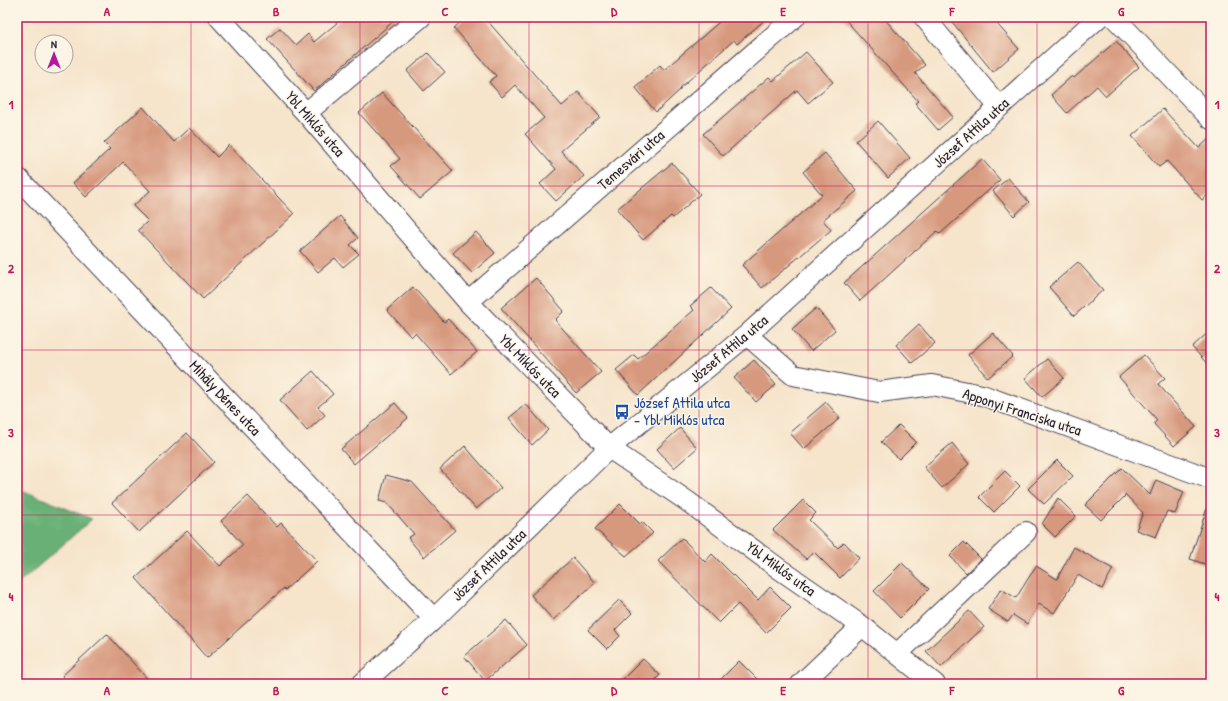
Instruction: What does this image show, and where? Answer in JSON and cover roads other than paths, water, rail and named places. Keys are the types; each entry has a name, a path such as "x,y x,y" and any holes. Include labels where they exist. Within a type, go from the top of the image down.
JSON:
{"street":[{"name":"Ybl Miklós utca","path":"218,17 306,114 468,302 609,448 688,501 778,568 862,626 934,684"},
{"path":"306,114 421,17"},
{"name":"Temesvári utca","path":"468,302 795,17"},
{"path":"924,17 999,108"},
{"name":"József Attila utca","path":"362,684 434,619 609,448 747,335 1099,17"},
{"path":"1114,17 1211,119"},
{"name":"Mihály Dénes utca","path":"17,177 434,619"},
{"name":"Apponyi Franciska utca","path":"747,335 793,375 879,392 932,385 982,395 1211,479"},
{"path":"897,654 1026,532"},
{"path":"802,684 862,626"}],"place":[{"name":"József Attila utca - Ybl Miklós utca","path":"622,412"}]}
